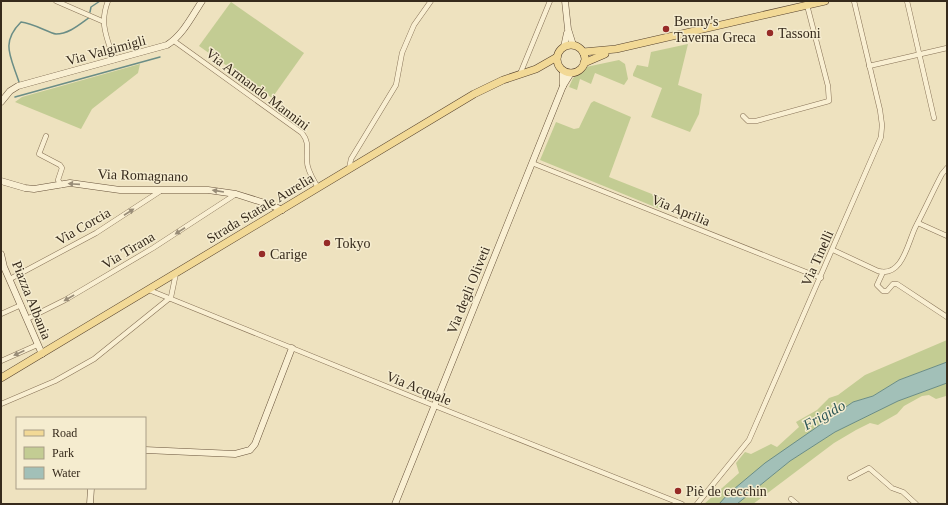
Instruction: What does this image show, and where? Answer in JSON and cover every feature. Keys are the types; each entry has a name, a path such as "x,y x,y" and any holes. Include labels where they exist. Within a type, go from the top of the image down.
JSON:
{"main road":[{"path":"584,63 616,50 822,1"},
{"path":"564,47 573,45 583,52 616,50"},
{"name":"Strada Statale Aurelia","path":"1,378 150,290 474,94 520,74 536,69 557,57 564,47"},
{"path":"571,73 580,70 584,63 583,52"},
{"path":"557,57 561,69"},
{"name":"Strada Statale Aurelia","path":"536,69 561,69 571,73"}],"street":[{"path":"56,1 102,21"},
{"path":"108,1 102,21 114,60"},
{"path":"174,41 202,1"},
{"path":"349,169 351,159 396,85 402,53 414,25 431,1"},
{"path":"520,74 550,1"},
{"path":"565,1 568,29 573,45"},
{"name":"Via Tinelli","path":"697,504 749,440 821,278 881,137 881,118 854,1"},
{"path":"907,1 934,118"},
{"path":"743,116 748,121 756,121 827,102 830,99 807,5"},
{"path":"564,47 568,29"},
{"name":"Via Valgimigli","path":"1,102 10,91 18,86 160,48 174,41"},
{"name":"Via Armando Mannini","path":"174,41 307,138 307,161 309,170 318,188"},
{"path":"869,66 947,48"},
{"name":"Via degli Oliveti","path":"561,69 563,86"},
{"name":"Via degli Oliveti","path":"395,504 563,86 571,73"},
{"path":"46,136 39,154 60,165 62,168 58,180 61,185"},
{"name":"Via Aprilia","path":"532,163 821,278"},
{"path":"833,250 883,272 894,268 906,253 918,223 942,174 947,168"},
{"name":"Via Romagnano","path":"2,183 34,189 70,183 120,190 165,188 208,190 236,194 282,210"},
{"name":"Via Corcia","path":"10,280 96,233 165,188"},
{"name":"Via Tirana","path":"27,319 65,300 153,248 236,194"},
{"path":"918,223 947,236"},
{"name":"Piazza Albania","path":"1,254 2,267 10,280 42,354"},
{"path":"883,272 877,285 883,291 886,291 893,284 897,284 947,317"},
{"path":"1,404 55,381 94,359 171,297 176,273"},
{"name":"Via Acquale","path":"150,290 171,297 435,406 682,504"},
{"path":"1,314 21,305"},
{"path":"1,361 37,344"},
{"path":"146,450 235,454 250,450 255,444 292,348"},
{"path":"850,478 869,468 892,488 903,492 916,504"},
{"path":"90,504 91,489"},
{"path":"915,498 916,504"},
{"path":"791,499 797,504"}],"green space":[{"path":"231,2 304,53 272,98 199,46"},
{"path":"688,44 678,85 702,94 699,114 690,132 651,117 662,88 633,76 637,65 648,67 651,52"},
{"path":"619,60 625,64 628,79 624,85 595,73 591,84 580,79 577,90 569,87 573,78 583,72 586,67"},
{"path":"140,64 138,73 92,109 81,129 15,102 22,97"},
{"path":"594,101 631,117 609,177 662,198 660,209 540,160 556,122 574,129 579,128 591,103"},
{"path":"947,340 947,362 899,380 873,396 853,402 728,494 719,504 704,504 739,473 736,463 745,452 751,454 771,444 777,447 799,427 796,422 817,410 829,398 838,395 865,375"},
{"path":"947,383 946,396 936,399 929,395 922,396 904,406 897,414 878,425 870,423 856,430 834,443 753,504 737,504 790,461 835,432 898,401"}],"water":[{"path":"947,362 947,383 898,401 835,432 790,461 737,504 719,504 728,494 765,463 853,402 873,396 899,380"}],"waterway":[{"path":"90,12 91,7 100,1"},
{"path":"19,82 11,58 9,44 11,37 21,22 31,24 49,32 61,34 90,17"},
{"path":"15,97 160,57"}],"place":[{"name":"Benny's Taverna Greca","path":"666,29"},
{"name":"Tassoni","path":"770,33"},
{"name":"Tokyo","path":"327,243"},
{"name":"Carige","path":"262,254"},
{"name":"Piè de cecchin","path":"678,491"}],"water label":[{"name":"Frigido","path":"824,415"}]}
